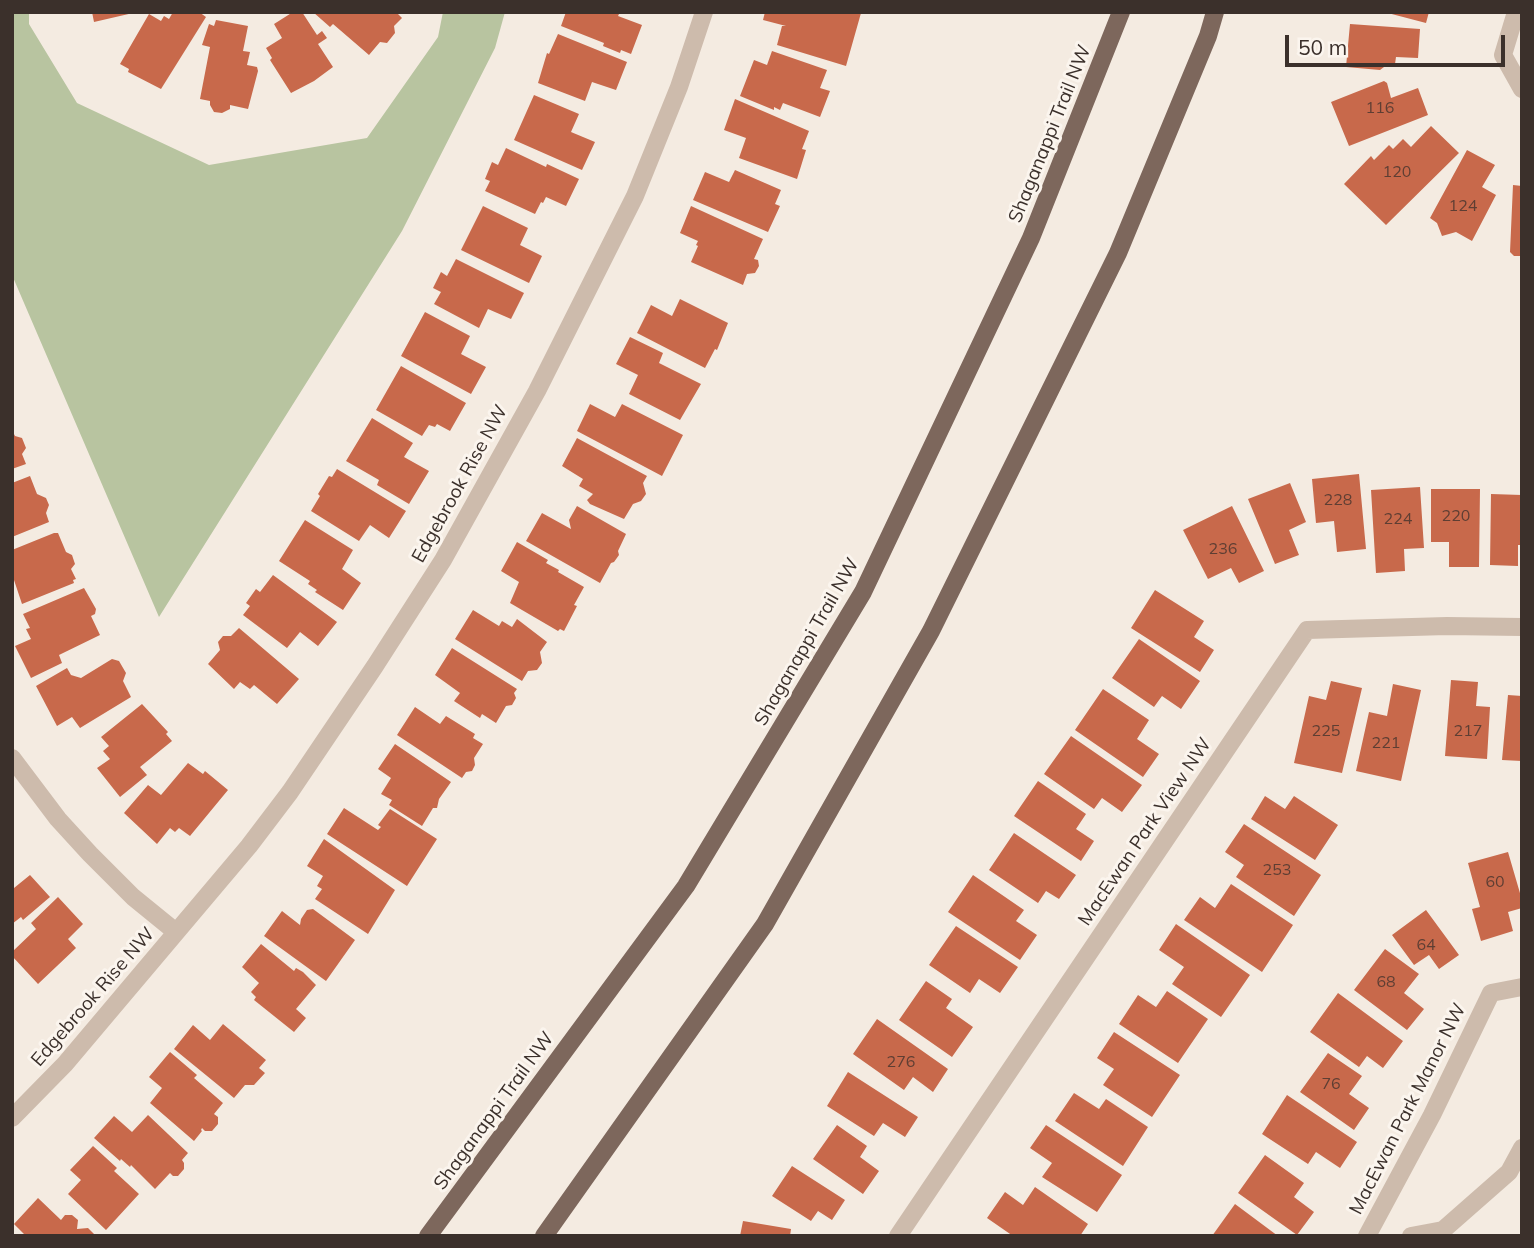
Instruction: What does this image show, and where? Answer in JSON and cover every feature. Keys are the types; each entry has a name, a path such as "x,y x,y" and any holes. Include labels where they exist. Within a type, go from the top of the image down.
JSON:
{"main road":[{"name":"Shaganappi Trail NW","path":"428,1236 686,886 863,592 1031,238 1121,12"},
{"path":"544,1236 765,924 930,631 1118,253 1208,36 1215,12"}],"street":[{"name":"Edgebrook Rise NW","path":"12,1118 65,1064 249,846 290,792 443,560 537,391 635,196 704,12"},
{"path":"1516,12 1503,55 1522,89"},
{"name":"MacEwan Park View NW","path":"898,1236 1307,630 1522,626"},
{"name":"Edgebrook Rise NW","path":"12,758 58,819 90,854 133,898 176,932"},
{"name":"MacEwan Park Manor NW","path":"1367,1236 1432,1115 1491,993 1522,987"},
{"path":"1411,1236 1444,1230 1509,1172 1522,1148"}],"green space":[{"path":"12,12 29,12 29,24 77,103 209,165 367,138 438,37 443,12 505,12 495,48 402,231 159,617 12,275"}],"building":[{"path":"92,12 133,12 133,13 94,22"},
{"path":"173,12 199,12 206,17 161,89 128,72 129,69 120,64 149,14 161,21 164,16 169,19"},
{"path":"293,12 302,12 317,35 322,31 327,38 318,44 333,67 291,93 270,60 272,58 266,48 282,38 274,24"},
{"path":"313,12 399,12 402,18 394,26 395,33 387,43 380,42 369,55 333,24 330,27"},
{"path":"566,12 620,12 618,16 642,25 631,54 621,50 620,53 603,46 604,43 561,26"},
{"path":"765,12 861,13 846,66 777,45 782,26 786,26 763,20"},
{"path":"1384,12 1429,12 1426,23"},
{"path":"216,20 248,26 243,51 250,52 247,65 257,67 258,71 248,109 230,105 230,109 222,113 214,112 210,101 200,99 210,47 202,45 209,24 214,26"},
{"path":"1350,24 1420,29 1418,58 1396,57 1395,64 1388,64 1380,70 1346,67"},
{"path":"558,34 627,62 616,90 592,82 585,101 538,83 547,53 549,54"},
{"path":"772,51 827,70 820,88 830,91 820,117 783,103 780,110 774,107 774,110 740,96 754,60 767,65"},
{"path":"1384,81 1391,98 1418,88 1428,115 1349,146 1331,102"},
{"path":"534,95 579,114 571,132 595,142 582,170 514,140"},
{"path":"735,99 809,131 802,149 806,150 797,179 739,158 746,138 724,130"},
{"path":"1431,126 1459,153 1386,225 1344,184 1371,156 1374,160 1389,145 1393,149 1403,139 1411,147"},
{"path":"506,148 579,179 566,206 546,197 535,214 485,191 490,181 485,179 492,162 498,165"},
{"path":"1467,150 1495,165 1482,187 1496,195 1472,241 1456,232 1442,236 1437,223 1430,218"},
{"path":"735,170 781,190 775,204 780,206 768,232 693,200 705,172 729,182"},
{"path":"1513,185 1522,186 1522,256 1514,256 1510,252"},
{"path":"483,206 528,228 520,245 542,256 529,283 461,250"},
{"path":"691,206 763,239 754,259 758,260 759,266 755,273 747,274 743,285 691,262 698,241 680,233"},
{"path":"456,259 524,293 511,319 488,309 479,328 434,304 441,292 433,288 441,272 447,276"},
{"path":"680,299 728,323 717,350 715,349 705,368 637,333 651,305 672,316"},
{"path":"425,312 470,336 461,354 486,367 471,394 401,356"},
{"path":"630,337 663,353 659,363 701,384 680,420 629,394 638,375 616,364"},
{"path":"401,366 466,403 450,431 437,424 435,427 429,425 422,436 376,410"},
{"path":"590,404 615,417 622,404 683,435 662,476 577,431"},
{"path":"372,418 413,443 404,457 429,471 409,504 377,485 379,480 346,461"},
{"path":"12,430 15,436 22,438 26,448 22,454 26,464 12,469"},
{"path":"577,438 647,476 643,483 646,494 641,501 633,504 624,519 590,504 587,500 593,494 579,486 583,479 562,466"},
{"path":"337,469 406,511 389,538 370,525 359,541 311,511 329,476 332,477"},
{"path":"1359,474 1366,549 1337,552 1334,521 1316,523 1312,479"},
{"path":"30,476 37,494 46,498 49,505 46,513 49,522 12,537 12,483"},
{"path":"1290,483 1306,522 1289,530 1299,555 1275,564 1248,499"},
{"path":"1420,487 1424,548 1404,549 1405,571 1376,573 1371,490"},
{"path":"1431,489 1480,489 1479,567 1449,567 1449,542 1431,542"},
{"path":"1491,494 1522,495 1522,545 1518,545 1518,566 1490,565"},
{"path":"577,506 626,534 618,551 619,555 611,563 600,583 526,541 542,513 571,529 569,520"},
{"path":"1232,506 1264,571 1239,583 1231,568 1208,579 1183,530"},
{"path":"305,520 353,550 342,569 361,583 343,610 315,592 317,590 308,584 310,581 279,561"},
{"path":"58,533 66,552 72,555 75,564 71,569 76,579 73,580 74,583 22,604 12,580 12,550"},
{"path":"517,542 548,560 546,563 559,570 558,572 584,587 564,631 558,631 510,603 519,582 501,571"},
{"path":"273,575 337,622 318,646 300,632 287,648 243,615 250,606 246,603 256,589 260,592"},
{"path":"84,588 96,609 91,616 100,635 59,655 62,663 31,678 15,646 31,639 26,629 30,628 23,614"},
{"path":"1155,590 1204,621 1194,637 1214,650 1200,672 1131,628"},
{"path":"473,610 499,626 502,621 512,627 517,619 547,642 540,652 542,663 537,670 528,671 522,681 455,639"},
{"path":"239,628 299,679 277,704 254,685 250,689 240,682 234,689 208,664 220,650 218,642 223,636 231,636"},
{"path":"1139,639 1200,681 1181,709 1162,696 1154,707 1112,678"},
{"path":"452,648 517,689 512,705 506,706 496,723 482,714 480,718 454,701 460,693 435,675"},
{"path":"112,659 119,661 126,673 123,681 131,697 80,728 72,717 57,726 36,686 67,668 71,675 81,678"},
{"path":"1451,680 1478,682 1476,706 1490,707 1487,759 1445,756"},
{"path":"1331,681 1362,688 1342,773 1294,763 1309,696 1326,700"},
{"path":"1393,684 1421,690 1401,781 1356,771 1369,712 1387,716"},
{"path":"1103,689 1149,720 1137,739 1159,754 1143,777 1075,730"},
{"path":"1508,695 1522,696 1522,761 1502,760"},
{"path":"142,704 168,732 166,734 172,741 140,767 147,775 120,797 97,768 110,759 103,751 109,746 101,737"},
{"path":"415,707 440,724 446,716 475,734 473,738 483,744 474,758 472,771 466,772 462,778 397,735"},
{"path":"1071,736 1142,785 1122,812 1102,798 1094,809 1044,774"},
{"path":"395,744 451,782 439,799 437,808 433,808 422,826 389,805 392,800 381,794 391,778 378,769"},
{"path":"188,763 203,774 205,771 228,790 190,836 179,828 175,832 170,828 157,844 124,813 148,785 161,795"},
{"path":"1038,781 1086,814 1076,829 1094,841 1081,861 1014,816"},
{"path":"1265,796 1285,809 1294,796 1338,825 1315,860 1251,819"},
{"path":"344,808 378,830 381,827 378,825 390,809 437,839 407,886 327,834"},
{"path":"1244,824 1321,875 1294,916 1236,877 1244,865 1225,852"},
{"path":"1014,833 1076,875 1059,899 1046,891 1038,903 989,870"},
{"path":"324,839 395,890 368,934 315,899 322,889 317,886 323,876 307,866"},
{"path":"1508,852 1522,908 1508,912 1513,931 1481,941 1472,909 1480,907 1468,863"},
{"path":"30,875 50,897 23,920 21,917 12,924 12,886 14,888"},
{"path":"973,875 1024,910 1016,921 1037,935 1020,960 948,912"},
{"path":"1231,884 1293,925 1262,972 1184,920 1200,897 1215,908"},
{"path":"58,897 83,924 68,939 76,948 38,984 12,956 12,952 36,929 31,923"},
{"path":"313,909 355,940 326,981 264,936 282,911 300,925 307,910"},
{"path":"1426,910 1459,955 1439,969 1429,955 1414,965 1392,935"},
{"path":"1176,924 1250,975 1221,1017 1172,984 1184,967 1159,950"},
{"path":"956,926 1018,967 1000,993 979,979 970,993 929,965"},
{"path":"261,944 294,971 296,968 303,972 316,985 296,1009 306,1018 294,1032 254,1000 256,997 251,992 259,983 242,967"},
{"path":"1385,949 1419,974 1404,993 1424,1009 1407,1030 1354,990"},
{"path":"926,981 952,999 946,1008 973,1027 952,1057 899,1020"},
{"path":"1167,991 1208,1019 1178,1063 1119,1024 1138,995 1156,1007"},
{"path":"1338,993 1403,1041 1383,1068 1367,1056 1359,1067 1310,1032"},
{"path":"877,1019 948,1069 933,1092 913,1077 904,1090 853,1054"},
{"path":"223,1024 266,1060 259,1068 265,1073 254,1085 245,1085 234,1098 174,1049 193,1025 210,1040"},
{"path":"1114,1032 1180,1075 1152,1117 1103,1085 1114,1069 1097,1058"},
{"path":"170,1052 197,1075 194,1078 223,1103 214,1114 218,1117 218,1124 212,1131 202,1128 194,1141 150,1103 162,1088 149,1077"},
{"path":"1328,1053 1362,1076 1349,1094 1369,1108 1354,1130 1300,1092"},
{"path":"848,1072 918,1117 905,1137 883,1123 874,1136 827,1106"},
{"path":"1074,1093 1099,1109 1106,1099 1148,1127 1123,1166 1055,1121"},
{"path":"1287,1095 1357,1142 1340,1168 1316,1152 1308,1164 1262,1134"},
{"path":"148,1115 188,1153 182,1160 184,1169 178,1176 170,1173 155,1189 131,1165 130,1167 121,1159 120,1161 94,1138 114,1116 132,1132"},
{"path":"837,1125 867,1146 860,1157 879,1171 863,1194 813,1159"},
{"path":"1046,1125 1122,1175 1097,1212 1042,1177 1052,1163 1030,1148"},
{"path":"93,1146 117,1168 114,1171 139,1194 106,1230 68,1194 81,1180 70,1170"},
{"path":"1265,1155 1304,1183 1294,1197 1314,1212 1297,1235 1238,1193"},
{"path":"792,1166 845,1200 832,1220 818,1211 811,1221 772,1196"},
{"path":"1035,1187 1088,1224 1080,1236 1013,1236 987,1218 1005,1192 1023,1205"},
{"path":"38,1198 61,1220 65,1215 72,1215 78,1220 77,1229 88,1228 96,1236 26,1236 14,1224"},
{"path":"1235,1204 1278,1236 1212,1236"},
{"path":"743,1221 791,1229 790,1236 740,1236"}]}
